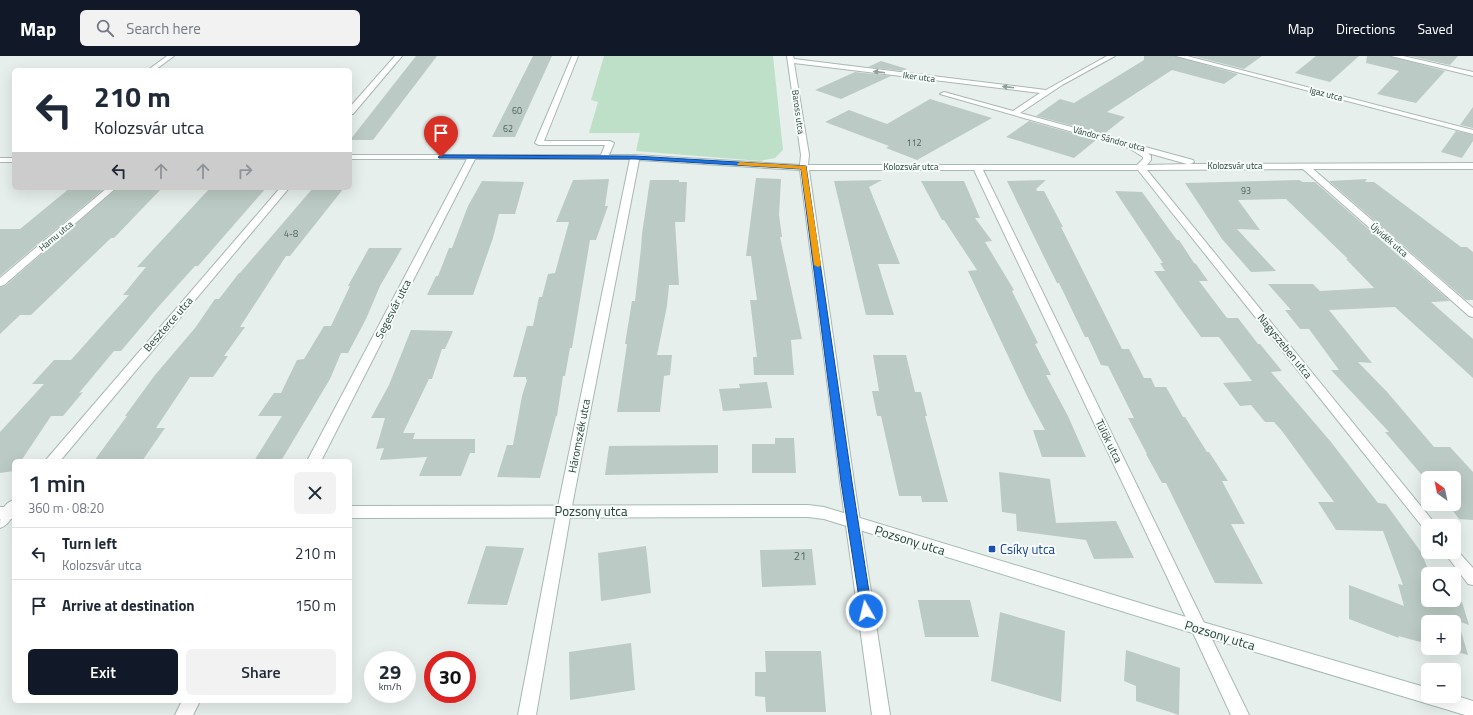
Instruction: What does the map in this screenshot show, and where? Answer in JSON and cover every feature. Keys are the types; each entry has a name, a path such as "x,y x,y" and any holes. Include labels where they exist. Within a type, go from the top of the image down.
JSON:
{"street":[{"path":"154,68 171,56"},
{"path":"352,110 398,56"},
{"path":"575,56 539,143 610,143 604,157"},
{"path":"1014,113 1047,92 1112,56"},
{"name":"Igaz utca","path":"1179,56 1473,132"},
{"path":"1394,56 1473,74"},
{"name":"Iker utca","path":"791,59 1047,92"},
{"name":"Baross utca","path":"791,59 805,155 804,167"},
{"name":"Vándor Sándor utca","path":"944,94 1204,166"},
{"path":"1132,146 1147,156 1147,160 1140,166"},
{"name":"Kolozsvár utca","path":"352,157 635,157 804,167 1472,166"},
{"name":"Segesvár utca","path":"315,459 472,157"},
{"name":"Háromszék utca","path":"527,715 564,512 635,157"},
{"path":"0,160 12,160"},
{"name":"Nagyszeben utca","path":"1140,166 1424,519"},
{"name":"Újvidék utca","path":"1305,166 1473,314"},
{"path":"804,167 846,482 854,522 881,715"},
{"name":"Tülök utca","path":"977,167 1240,715"},
{"name":"Hamu utca","path":"0,283 110,190"},
{"name":"Beszterce utca","path":"54,459 283,190"},
{"name":"Pozsony utca","path":"352,512 808,511 824,513 1198,628 1421,694"},
{"path":"1457,559 1473,579"},
{"path":"184,715 190,703"},
{"name":"Pozsony utca","path":"1453,703 1473,709"}],"green space":[{"path":"604,56 773,56 783,150 775,158 760,161 636,151 640,133 589,133 598,102 591,100"}],"building":[{"path":"416,56 437,56 373,140 352,140 352,137"},
{"path":"533,56 552,56 515,137 492,137"},
{"path":"1144,56 1175,56 1238,74 1224,84 1172,70 1107,112 1125,117 1104,134 1036,116 1060,99 1074,103 1144,60"},
{"path":"1193,56 1262,56 1244,69"},
{"path":"1316,56 1359,56 1330,82 1295,73"},
{"path":"1367,56 1390,56 1445,71 1416,103 1377,94 1399,71 1366,63"},
{"path":"1410,56 1458,56 1450,65"},
{"path":"881,61 907,69 903,71 868,67"},
{"path":"855,72 891,76 841,99 815,90"},
{"path":"930,99 992,118 917,160 886,148 889,146 825,122 849,110 887,124"},
{"path":"1473,107 1473,128 1460,125"},
{"path":"1029,121 1096,140 1074,158 1006,137"},
{"path":"1456,131 1473,135 1473,141 1462,158 1441,152"},
{"path":"756,178 781,179 779,215 782,237 780,237 802,339 791,340 794,375 754,375 753,357 757,357 750,300 757,300 751,256 746,256"},
{"path":"609,179 605,206 608,206 596,240 590,240 572,348 570,348 565,376 563,376 557,416 540,478 497,477 507,445 513,445 522,396 527,380 526,377 513,377 527,326 533,326 539,297 542,297 548,274 555,273 569,222 556,222 573,180"},
{"path":"1367,179 1365,182 1374,182 1461,247 1467,247 1473,252 1473,300 1466,300 1329,181"},
{"path":"650,180 679,180 679,182 687,182 685,222 675,222 679,285 669,285 667,306 657,355 672,355 670,375 664,376 660,412 617,412 627,344 625,344 632,301 635,301 642,234"},
{"path":"882,180 869,187 900,264 878,264 894,315 866,315 834,181"},
{"path":"1046,180 1036,189 1037,191 1044,191 1122,349 1129,349 1144,378 1151,378 1155,387 1166,387 1183,417 1185,417 1207,452 1209,452 1228,481 1222,481 1245,524 1231,524 1263,584 1215,583 1166,483 1162,483 1128,418 1134,418 1108,366 1101,365 1088,337 1085,337 1007,181"},
{"path":"1299,180 1303,182 1315,182 1450,301 1431,302 1473,339 1473,378 1395,307 1329,310 1372,363 1358,362 1388,393 1434,447 1450,447 1473,472 1473,520 1459,519 1453,511 1461,511 1461,471 1421,471 1421,474 1385,432 1389,432 1331,370 1339,370 1309,329 1300,329 1285,310 1291,310 1268,284 1313,284 1320,291 1374,288 1346,259 1348,259 1286,199 1238,200 1260,230 1237,229 1276,271 1251,272 1222,239 1185,183"},
{"path":"482,181 524,182 515,214 499,214 493,238 473,295 427,295 436,276 438,276 449,248 452,248 468,206"},
{"path":"921,181 964,181 980,218 975,218 992,241 985,242 1014,290 1012,291 1038,343 1035,344 1051,375 1046,375 1068,416 1086,457 1042,457 1033,430 1045,430 1027,396 968,271 977,270 944,220 942,220"},
{"path":"68,190 103,190 0,276 0,229 20,229"},
{"path":"115,190 160,190 114,238 111,238 31,315 20,315 0,334 0,287 5,286"},
{"path":"208,190 264,190 198,266 195,266 159,306 121,351 114,351 79,393 83,392 63,416 51,416 22,459 12,459 12,471 0,473 0,432 44,384 32,384 54,360 71,360 129,295 123,295 146,267 137,267"},
{"path":"311,190 342,190 290,256 286,256 240,327 245,327 224,356 228,356 213,377 190,377 156,428 165,428 143,459 95,459 155,375 195,328 215,299 219,299"},
{"path":"1115,191 1142,192 1208,281 1199,281 1227,318 1238,318 1258,344 1260,344 1282,371 1271,372 1331,442 1378,503 1386,504 1421,552 1421,559 1424,559 1427,567 1421,567 1421,607 1461,607 1462,602 1469,625 1461,622 1461,615 1421,615 1421,642 1398,636 1399,638 1349,619 1349,585 1404,606 1398,584 1403,585 1383,531 1336,530 1318,502 1334,502 1282,431 1274,422 1265,422 1251,405 1240,406 1223,383 1252,381 1219,337 1201,337 1154,271 1165,271 1160,263 1163,263"},
{"path":"369,248 402,248 380,286 366,319 348,353 341,353 330,379 282,459 255,459 282,416 258,416 274,393 281,393 297,360 304,359 324,326 331,326 350,286 348,286"},
{"path":"411,330 453,331 445,349 442,349 432,379 429,379 403,433 415,433 413,439 475,439 475,453 470,453 461,476 419,476 427,457 380,460 384,448 376,449 385,418 371,418 389,385"},
{"path":"873,355 906,355 915,392 921,392 927,416 925,416 948,502 922,502 921,496 899,496 881,416 877,416 872,391 879,391"},
{"path":"767,382 772,408 723,411 719,389 740,388 739,384"},
{"path":"775,438 794,438 796,473 752,473 752,444 775,444"},
{"path":"718,445 718,473 605,475 609,446"},
{"path":"999,472 1050,479 1056,523 1116,521 1134,558 1094,559 1086,540 1017,531 1016,514 1002,512"},
{"path":"486,546 524,548 507,605 467,604"},
{"path":"646,546 651,593 601,601 598,553"},
{"path":"812,549 816,585 762,587 760,550"},
{"path":"918,600 970,600 979,637 925,637"},
{"path":"1000,612 1065,631 1061,702 991,681"},
{"path":"1461,631 1468,655 1461,653"},
{"path":"631,643 635,690 570,700 569,652"},
{"path":"1126,650 1180,668 1179,715 1136,701 1136,686 1124,681"},
{"path":"765,651 821,651 826,712 766,712 765,697 755,696 755,672 766,672"}],"slow traffic":[{"path":"740,164 804,167 818,265"}],"place":[{"name":"Csíky utca","path":"992,549"}],"route":[{"path":"441,157 635,157 780,167 804,167 846,482 854,522 866,611"}]}
